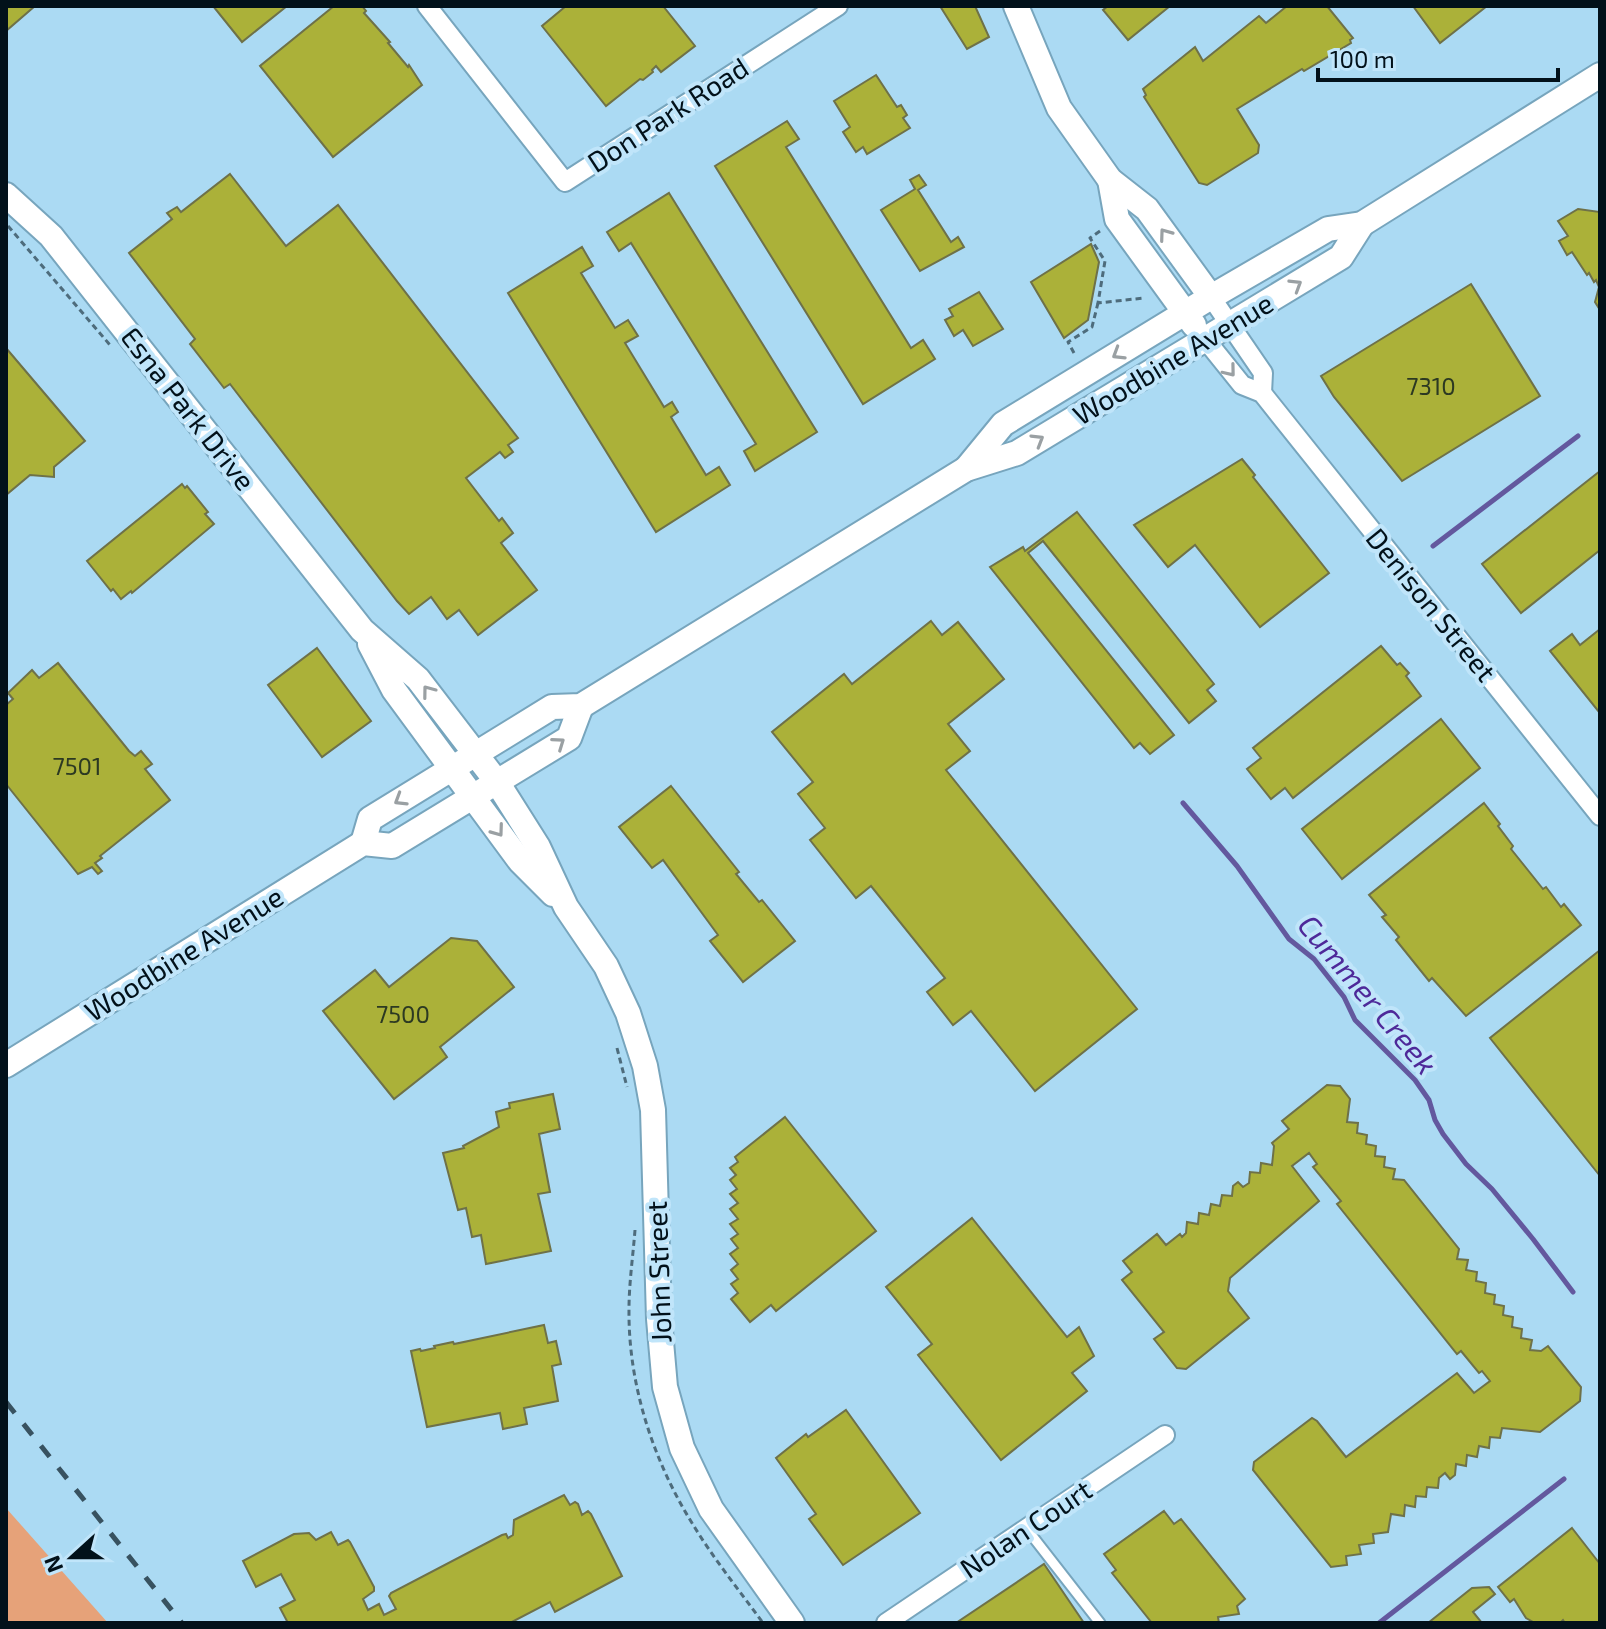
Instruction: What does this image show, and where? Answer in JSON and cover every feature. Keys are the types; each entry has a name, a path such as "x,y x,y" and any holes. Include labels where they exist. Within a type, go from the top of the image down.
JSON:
{"main road":[{"name":"Denison Street","path":"1016,6 1059,108 1110,180 1147,209 1211,297"},
{"name":"Woodbine Avenue","path":"966,469 1003,424 1328,229 1362,224 1600,75"},
{"name":"Denison Street","path":"1110,180 1117,219 1205,339"},
{"name":"Esna Park Drive","path":"6,195 51,236 362,630 394,690 452,768"},
{"name":"Woodbine Avenue","path":"363,843 370,819 475,753 552,707 581,706 966,469 1017,453 1341,257 1362,224"},
{"name":"Esna Park Drive","path":"362,630 418,679 475,753"},
{"name":"Woodbine Avenue","path":"6,1065 363,843 392,846 569,738 581,706"},
{"name":"John Street","path":"475,753 538,847 566,907 606,966 628,1013 645,1066 653,1110 659,1319 664,1374 682,1448 711,1509 792,1623"},
{"name":"John Street","path":"452,768 520,861 566,907"}],"street":[{"name":"Don Park Road","path":"427,6 565,182 838,6"},
{"name":"Denison Street","path":"1211,297 1263,373 1262,393"},
{"name":"Denison Street","path":"1205,339 1242,385 1262,393 1600,816"},
{"name":"Nolan Court","path":"886,1623 1165,1435"}],"lane":[{"path":"1026,1528 1100,1623"}],"path":[{"path":"1074,353 1068,342 1092,327 1098,303 1105,261 1090,238 1100,231"},
{"path":"1098,303 1144,298"}],"shaded area":[{"path":"6,1508 108,1623 6,1623"}],"building":[{"path":"6,6 35,6 6,31"},
{"path":"213,6 287,6 242,42"},
{"path":"334,6 362,6 366,11 364,13 409,65 422,85 333,157 260,66"},
{"path":"566,6 663,6 695,46 661,72 656,66 643,80 640,79 606,106 542,26"},
{"path":"940,6 975,6 989,37 967,49"},
{"path":"1108,6 1170,6 1128,40 1103,10"},
{"path":"1287,6 1327,6 1353,38 1351,43 1237,109 1259,145 1258,153 1207,185 1199,183 1144,97 1143,89 1195,47 1203,61 1259,16 1266,23"},
{"path":"1413,6 1487,6 1440,43"},
{"path":"876,75 897,107 901,105 907,115 903,118 910,128 867,154 863,147 856,152 843,132 850,127 834,101"},
{"path":"787,121 799,139 786,147 911,348 923,340 935,359 863,404 715,166"},
{"path":"230,174 286,246 338,205 518,438 508,445 513,452 505,458 500,452 466,478 499,521 502,518 513,533 501,543 537,590 478,635 459,610 447,619 431,597 409,614 397,601 230,384 224,388 190,344 195,339 129,253 172,219 167,213 177,207 181,212"},
{"path":"919,175 926,185 918,190 951,242 958,237 964,247 920,271 881,210 915,189 910,180"},
{"path":"669,193 817,432 755,471 744,451 756,444 631,243 619,251 607,232"},
{"path":"1578,209 1600,212 1600,310 1595,302 1599,287 1596,280 1594,282 1589,273 1587,275 1572,252 1567,255 1559,241 1568,236 1558,221"},
{"path":"1091,244 1099,262 1088,320 1064,338 1031,282"},
{"path":"582,247 593,266 581,273 615,328 628,320 638,336 625,343 664,407 672,402 678,412 671,417 706,475 719,467 730,485 656,532 508,293"},
{"path":"1471,284 1540,396 1402,481 1334,397 1321,376"},
{"path":"979,292 1003,329 973,346 963,330 954,336 945,320 953,316 949,309"},
{"path":"6,348 85,441 54,467 54,477 30,475 6,495"},
{"path":"1242,459 1329,573 1260,627 1195,545 1168,567 1134,525"},
{"path":"1600,471 1600,550 1521,613 1482,564"},
{"path":"182,484 208,512 205,514 214,524 121,599 87,561"},
{"path":"1077,512 1214,684 1207,690 1216,701 1189,723 1043,541 1028,553 1174,735 1150,754 1140,743 1134,748 990,567 1023,547 1025,551"},
{"path":"931,621 942,635 958,622 1004,679 948,724 970,751 946,770 1137,1009 1035,1091 971,1011 953,1025 927,992 945,978 871,886 856,898 810,840 825,828 798,794 813,782 772,732 844,674 852,684"},
{"path":"1600,629 1599,712 1550,651 1572,634 1580,645"},
{"path":"1381,646 1397,665 1400,663 1409,673 1406,676 1421,696 1293,798 1285,788 1271,799 1247,769 1261,758 1253,748"},
{"path":"317,648 371,721 322,757 268,685"},
{"path":"58,663 129,751 135,756 141,751 152,764 145,769 170,800 100,856 102,858 95,863 102,871 98,874 92,867 78,874 6,784 6,705 13,699 8,693 32,670 39,678"},
{"path":"1441,719 1480,768 1342,879 1302,829"},
{"path":"671,786 739,872 736,874 795,941 743,982 710,941 718,935 663,860 652,868 619,827"},
{"path":"1484,803 1513,846 1511,849 1543,889 1546,887 1561,907 1564,904 1581,925 1466,1016 1432,978 1429,981 1396,940 1399,937 1382,917 1386,915 1369,895"},
{"path":"451,938 477,941 514,987 440,1047 447,1057 394,1099 323,1011 375,970 389,987"},
{"path":"1600,950 1600,1176 1490,1038"},
{"path":"1327,1085 1340,1086 1350,1099 1347,1122 1358,1123 1357,1133 1367,1135 1366,1144 1376,1146 1375,1156 1385,1157 1384,1167 1395,1169 1393,1179 1404,1180 1459,1249 1457,1259 1468,1260 1466,1270 1477,1272 1476,1281 1486,1283 1485,1293 1495,1295 1494,1304 1504,1306 1503,1315 1513,1317 1512,1327 1522,1329 1521,1338 1532,1340 1530,1350 1541,1351 1548,1346 1581,1387 1580,1401 1540,1432 1502,1428 1500,1438 1490,1437 1489,1448 1479,1446 1477,1457 1467,1455 1466,1466 1456,1464 1455,1475 1450,1479 1445,1473 1439,1478 1438,1488 1427,1487 1426,1497 1416,1496 1415,1507 1405,1505 1404,1516 1391,1514 1388,1532 1373,1534 1374,1543 1359,1545 1361,1554 1346,1556 1347,1565 1331,1567 1253,1470 1254,1462 1312,1418 1346,1457 1457,1373 1474,1393 1490,1381 1461,1351 1457,1354 1337,1204 1341,1201 1313,1167 1317,1164 1309,1153 1292,1166 1319,1201 1230,1278 1228,1291 1249,1318 1186,1369 1177,1368 1154,1339 1164,1332 1122,1280 1132,1272 1123,1261 1157,1234 1166,1245 1180,1234 1182,1237 1186,1233 1187,1222 1198,1224 1199,1213 1209,1215 1211,1204 1220,1206 1222,1195 1232,1196 1233,1186 1238,1182 1243,1187 1249,1183 1250,1172 1260,1173 1261,1163 1272,1165 1272,1143 1289,1129 1282,1121"},
{"path":"553,1094 560,1129 539,1134 550,1192 538,1194 551,1251 486,1264 481,1235 472,1237 466,1208 458,1210 443,1153 464,1148 499,1127 496,1112 510,1108 509,1103"},
{"path":"785,1117 876,1231 776,1311 771,1305 750,1322 731,1299 738,1293 731,1284 738,1279 731,1270 738,1264 730,1254 738,1248 731,1239 738,1234 730,1224 738,1219 730,1209 738,1203 730,1194 737,1189 730,1180 736,1175 730,1168 738,1162 735,1157"},
{"path":"972,1218 1067,1337 1079,1327 1094,1356 1072,1373 1087,1391 1001,1460 918,1355 932,1344 886,1287"},
{"path":"544,1325 548,1343 556,1341 561,1364 552,1366 558,1401 524,1408 527,1424 503,1429 500,1413 427,1427 411,1351"},
{"path":"846,1410 920,1513 843,1565 809,1519 816,1514 776,1458 806,1434 808,1437"},
{"path":"564,1495 570,1505 578,1504 582,1515 588,1511 591,1514 622,1576 555,1612 550,1602 510,1623 288,1623 280,1608 295,1600 281,1574 256,1587 243,1561 294,1534 309,1533 316,1540 331,1532 338,1545 348,1540 350,1542 374,1587 374,1591 363,1599 368,1610 379,1604 384,1615 396,1609 389,1596 391,1593 502,1535 506,1534 508,1538 513,1535 514,1520"},
{"path":"1164,1511 1174,1524 1181,1519 1245,1599 1237,1606 1239,1614 1218,1617 1219,1623 1152,1623 1112,1573 1116,1570 1104,1554"},
{"path":"1572,1528 1600,1564 1600,1623 1565,1623 1563,1620 1560,1623 1535,1623 1526,1618 1514,1599 1510,1602 1498,1587"},
{"path":"1044,1564 1084,1623 956,1623"},
{"path":"1489,1587 1495,1594 1473,1612 1482,1623 1428,1623 1472,1588"}],"waterway":[{"name":"Cummer Creek","path":"1433,546 1578,436"},
{"name":"Cummer Creek","path":"1183,803 1237,866 1289,939 1314,959 1344,997 1355,1020 1415,1080 1429,1100 1443,1134 1466,1164 1492,1189 1573,1292"},
{"name":"Cummer Creek","path":"1379,1623 1564,1479"}],"railway":[{"path":"6,1402 182,1623"}]}
